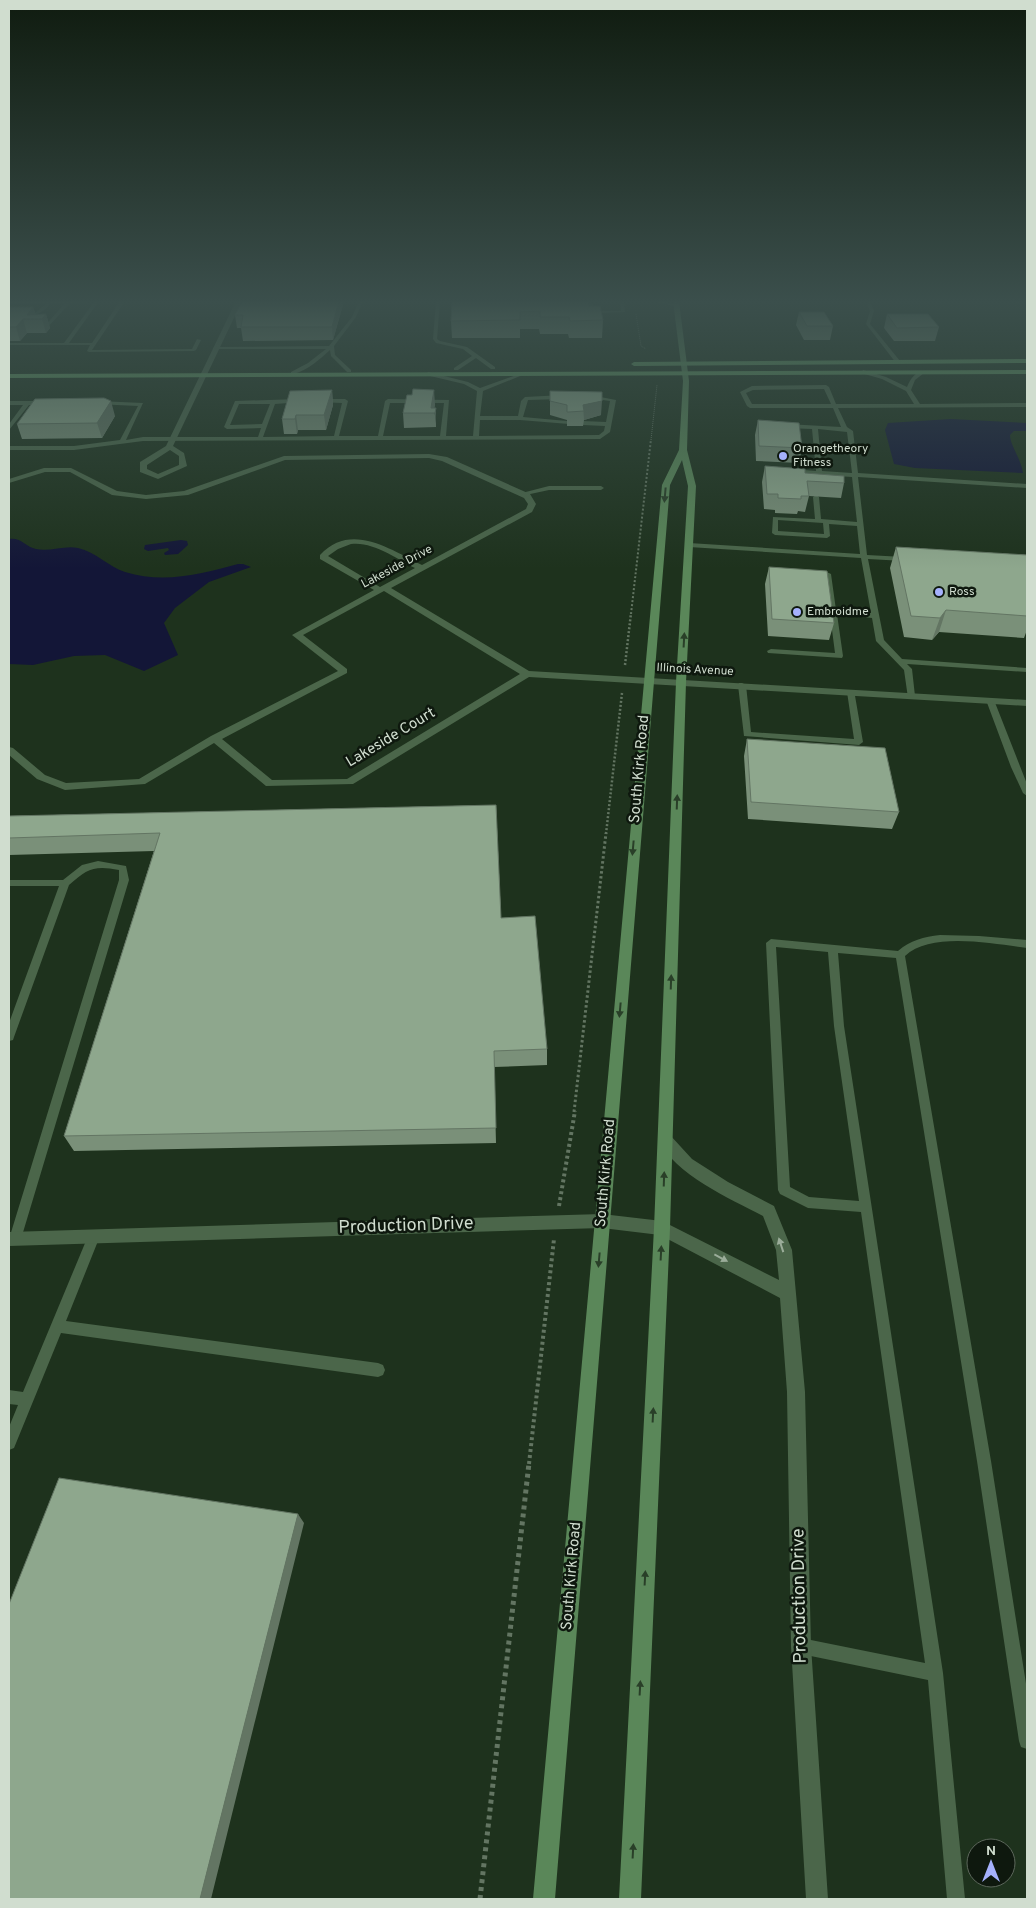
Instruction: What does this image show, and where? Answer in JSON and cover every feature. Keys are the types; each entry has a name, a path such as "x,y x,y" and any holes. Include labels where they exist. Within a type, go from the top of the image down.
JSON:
{"main road":[{"name":"South Kirk Road","path":"630,1899 662,1228 681,682 692,486 683,450 685,390"},
{"name":"South Kirk Road","path":"544,1899 666,485 683,450"}],"street":[{"path":"152,487 143,470 143,464 169,447 195,390"},
{"path":"152,487 183,466 184,458 181,452 169,447"},
{"path":"9,481 44,470 71,470 115,493 152,487 184,493 284,458 429,456 444,460 521,494"},
{"name":"Lakeside Drive","path":"9,750 41,777 65,787 141,782 215,738 344,671 297,635 529,510 532,504 527,496 521,494"},
{"name":"Illinois Avenue","path":"422,568 362,541 348,542 327,551 323,558 382,589 526,674 623,678 1027,703"},
{"name":"Lakeside Court","path":"215,738 270,784 349,782 526,674"},
{"name":"Production Drive","path":"665,1139 687,1164 723,1187 769,1212 784,1250 796,1392 800,1646 817,1899"},
{"name":"Production Drive","path":"12,1239 602,1221 662,1228 787,1293"}],"lane":[{"path":"476,437 480,390"},
{"path":"747,390 743,392 750,406 772,404 835,406 1027,405"},
{"path":"827,390 844,427 850,431 864,557 880,641 908,669 911,696"},
{"path":"908,390 918,406"},
{"path":"520,418 524,401 527,398 568,397"},
{"path":"9,448 74,448 143,439 593,438 603,436 607,432 613,400 586,397"},
{"path":"264,426 227,427 237,402 309,401"},
{"path":"318,401 345,401 336,438"},
{"path":"380,438 388,401 448,401 443,438"},
{"path":"260,438 273,402"},
{"path":"9,403 55,403"},
{"path":"9,428 28,403"},
{"path":"92,403 141,404 121,442"},
{"path":"477,418 520,418 567,423"},
{"path":"583,423 608,424"},
{"path":"779,426 844,427"},
{"path":"815,427 816,481"},
{"path":"781,470 1027,486"},
{"path":"521,494 549,488 601,488"},
{"path":"816,497 822,521 827,536 774,533 775,518 822,521 860,524"},
{"path":"689,545 913,560"},
{"path":"770,651 839,656 835,612 828,574 810,573"},
{"path":"835,612 875,616"},
{"path":"900,661 1027,670"},
{"path":"742,685 747,734 859,742 851,692"},
{"path":"990,700 1015,767 1027,793"},
{"path":"9,1037 66,883 81,868 99,862 123,868 124,880 12,1239"},
{"path":"9,883 66,883"},
{"path":"1027,944 944,937 914,943 904,948 900,955 984,1461 1027,1741"},
{"path":"866,1207 808,1202 784,1190 771,943 900,955"},
{"path":"833,949 839,1026 935,1673 956,1899"},
{"path":"9,1443 94,1236"},
{"path":"57,1326 378,1370"},
{"path":"9,1397 26,1400"},
{"path":"800,1646 935,1673"}],"path":[{"path":"480,1899 556,1221 576,1102 657,390"}],"shaded area":[{"path":"951,419 1027,423 1027,431 1014,431 1010,435 1023,473 915,468 894,464 885,430 888,423"},
{"path":"9,539 17,539 32,548 41,550 68,547 78,548 91,553 113,567 140,576 182,576 238,564 251,567 209,582 175,608 164,623 178,655 144,671 105,655 74,656 33,665 9,664"},
{"path":"181,540 187,541 188,545 178,554 165,555 164,553 169,550 168,548 148,551 144,549 145,545"}],"building":[{"path":"332,390 324,415 296,415 295,419 282,419 290,391"},
{"path":"413,390 434,390 431,408 436,408 435,413 403,413 407,395 412,395"},
{"path":"550,391 602,392 602,401 583,405 584,411 567,412 567,405 550,401"},
{"path":"104,398 111,401 97,423 17,424 35,399"},
{"path":"758,420 799,423 802,448 759,446"},
{"path":"765,466 805,469 805,473 844,476 844,483 807,481 809,496 801,496 801,499 778,498 778,494 767,494"},
{"path":"896,547 1027,555 1027,616 946,610 940,618 911,616"},
{"path":"769,567 827,571 834,623 772,619"},
{"path":"747,739 885,748 899,812 751,802"},
{"path":"496,805 501,918 535,916 547,1049 494,1051 496,1128 64,1136 160,833 9,838 9,816"},
{"path":"59,1478 298,1514 200,1899 9,1899 9,1604"}],"place":[{"name":"Orangetheory Fitness","path":"783,456"},
{"name":"Ross","path":"939,592"},
{"name":"Embroidme","path":"797,612"}]}
